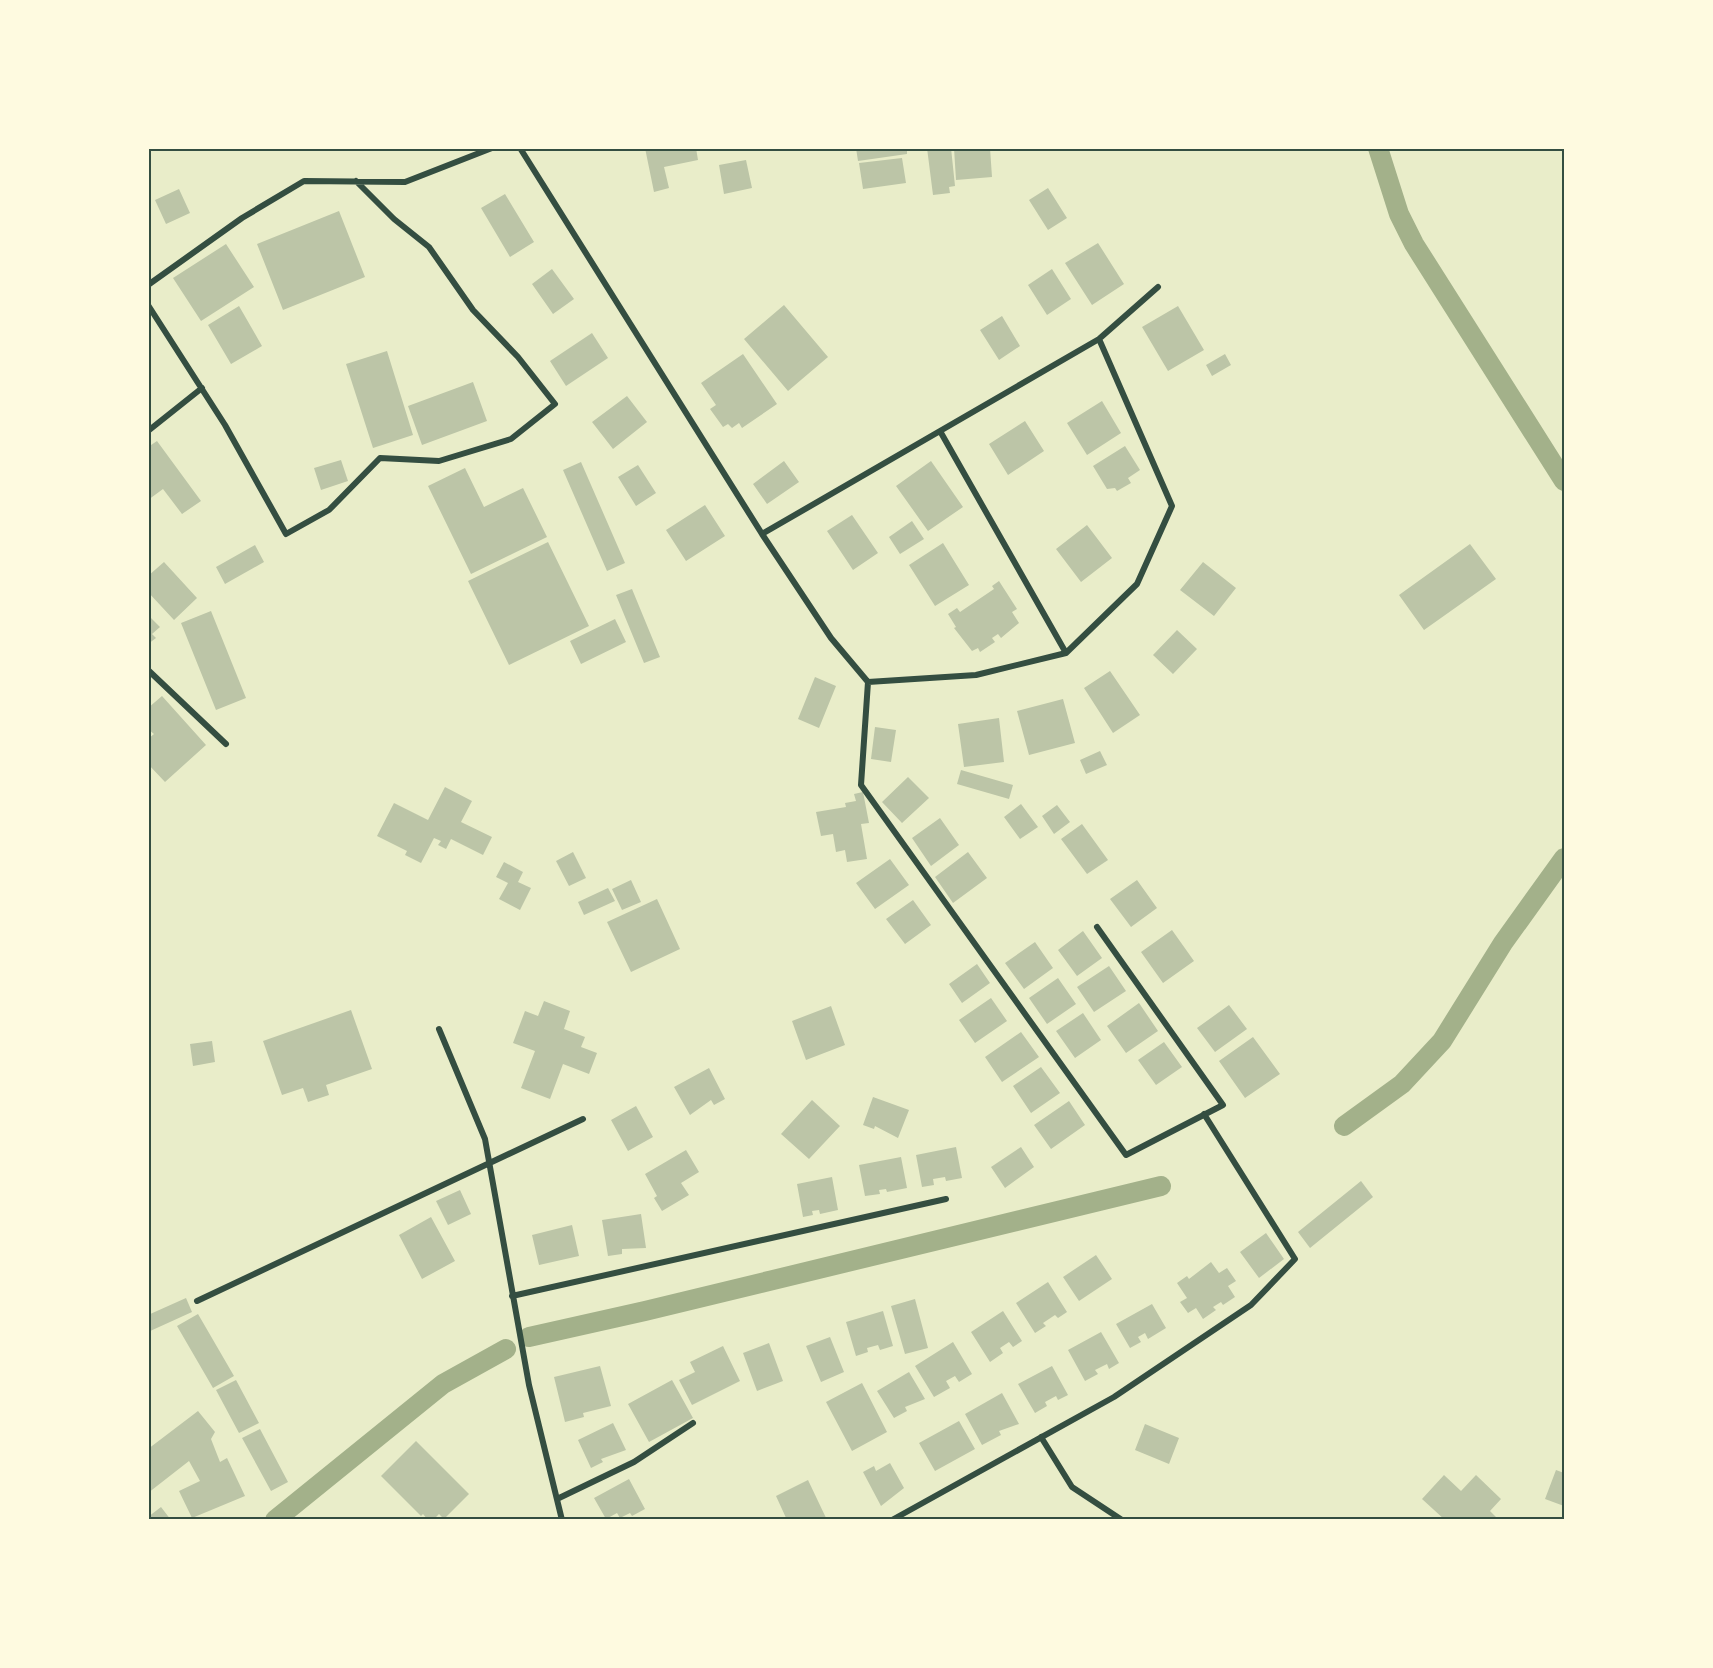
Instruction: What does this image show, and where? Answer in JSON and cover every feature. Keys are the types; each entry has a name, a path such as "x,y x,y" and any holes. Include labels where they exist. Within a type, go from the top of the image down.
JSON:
{"street":[{"path":"148,285 242,218 304,181 405,182 492,148"},
{"path":"520,148 762,534 831,638 868,682 861,784 1126,1155 1223,1104 1096,927"},
{"path":"148,305 202,388 286,534 329,510 380,458 439,461 511,439 555,404 518,357 473,310 429,247 394,219 356,181"},
{"path":"762,534 1099,339 1158,287"},
{"path":"868,682 976,675 1066,653 1137,584 1172,506 1099,339"},
{"path":"148,430 202,388"},
{"path":"940,431 1066,653"},
{"path":"148,670 226,744"},
{"path":"439,1029 485,1139 529,1385 562,1520"},
{"path":"892,1520 1114,1397 1251,1305 1295,1259 1204,1114"},
{"path":"197,1301 583,1119"},
{"path":"512,1296 946,1199"},
{"path":"556,1499 634,1462 693,1423"},
{"path":"1041,1437 1072,1487 1122,1520"}],"building":[{"path":"645,148 696,148 698,160 664,167 669,188 654,192"},
{"path":"856,148 907,148 907,154 858,161"},
{"path":"927,148 951,148 955,186 949,187 950,193 933,195"},
{"path":"954,148 990,148 992,177 956,180"},
{"path":"902,158 906,183 863,189 859,163"},
{"path":"746,160 752,188 724,194 719,165"},
{"path":"1048,188 1067,218 1048,230 1029,200"},
{"path":"179,189 190,213 166,224 155,200"},
{"path":"505,194 534,242 510,257 481,208"},
{"path":"339,211 365,277 283,310 257,244"},
{"path":"1098,243 1124,284 1092,305 1065,263"},
{"path":"226,244 254,287 201,321 173,278"},
{"path":"552,269 574,299 553,314 532,284"},
{"path":"1052,269 1071,299 1047,315 1028,285"},
{"path":"784,305 828,357 788,391 744,339"},
{"path":"239,306 262,346 231,364 208,325"},
{"path":"1178,306 1204,350 1168,371 1142,327"},
{"path":"1002,316 1020,346 999,360 980,330"},
{"path":"592,333 608,358 566,386 550,361"},
{"path":"387,351 413,435 373,448 346,364"},
{"path":"743,354 777,404 742,428 739,423 732,428 728,424 723,427 710,409 716,405 701,383"},
{"path":"1225,354 1231,365 1212,376 1206,365"},
{"path":"473,382 487,421 422,445 408,406"},
{"path":"627,396 647,422 613,449 592,422"},
{"path":"1102,401 1121,433 1087,455 1067,423"},
{"path":"1025,421 1044,451 1008,475 989,444"},
{"path":"157,441 201,501 182,514 163,489 148,500 148,447"},
{"path":"1125,446 1140,470 1128,478 1131,483 1117,491 1115,488 1107,489 1093,466"},
{"path":"341,460 348,481 321,490 314,468"},
{"path":"784,461 799,482 767,504 753,484"},
{"path":"931,461 963,507 928,531 896,486"},
{"path":"581,462 625,563 607,571 563,470"},
{"path":"638,465 656,493 636,506 618,477"},
{"path":"465,468 484,507 523,488 547,537 471,574 428,486"},
{"path":"705,505 725,536 686,561 666,530"},
{"path":"852,515 878,553 853,570 827,531"},
{"path":"912,521 924,539 900,554 889,537"},
{"path":"1087,525 1112,558 1081,582 1056,549"},
{"path":"548,542 589,626 509,665 468,581"},
{"path":"943,543 969,585 935,606 909,565"},
{"path":"1470,544 1496,579 1424,630 1399,595"},
{"path":"255,545 264,562 225,584 216,567"},
{"path":"164,562 197,598 174,620 148,592 148,576"},
{"path":"1203,562 1236,588 1214,616 1180,590"},
{"path":"999,581 1017,609 1012,612 1019,623 1001,638 998,634 992,638 995,642 980,652 978,648 972,651 954,628 956,627 948,614 957,608 960,612 994,589 992,586"},
{"path":"632,589 660,657 644,663 616,595"},
{"path":"211,611 246,698 216,710 181,623"},
{"path":"148,615 160,627 152,634 156,638 148,644"},
{"path":"615,619 626,642 581,664 570,641"},
{"path":"1177,630 1197,649 1173,674 1153,655"},
{"path":"1110,671 1140,715 1113,733 1084,688"},
{"path":"815,677 836,686 819,728 798,719"},
{"path":"162,696 206,745 165,782 148,764 148,739 154,734 148,729 148,708"},
{"path":"1063,699 1075,743 1029,755 1017,711"},
{"path":"999,718 1004,762 964,767 958,724"},
{"path":"875,727 896,730 891,762 871,759"},
{"path":"1100,751 1107,765 1086,774 1080,760"},
{"path":"961,770 1013,785 1009,799 957,784"},
{"path":"908,777 929,798 902,823 882,802"},
{"path":"445,787 472,801 461,822 492,837 483,855 451,839 446,849 438,845 441,841 434,838 421,863 405,855 407,851 377,836 394,803 428,820"},
{"path":"863,792 869,823 861,824 867,859 847,862 845,850 836,852 833,834 821,836 816,812 846,807 845,803 856,801 854,794"},
{"path":"1021,804 1038,827 1020,839 1004,817"},
{"path":"1057,805 1070,822 1054,834 1042,816"},
{"path":"940,818 959,845 931,866 912,838"},
{"path":"1082,824 1108,860 1087,874 1061,839"},
{"path":"573,852 586,878 569,886 556,861"},
{"path":"968,852 987,878 953,903 935,877"},
{"path":"890,859 909,885 875,909 856,883"},
{"path":"504,862 523,872 518,882 531,888 520,910 499,899 508,883 496,877"},
{"path":"631,880 641,902 622,910 612,889"},
{"path":"1137,880 1157,908 1131,927 1110,899"},
{"path":"608,888 615,901 584,915 578,902"},
{"path":"657,899 680,949 631,972 607,922"},
{"path":"913,900 931,925 905,944 886,919"},
{"path":"1172,930 1194,961 1163,983 1141,952"},
{"path":"1083,931 1102,958 1077,976 1058,950"},
{"path":"1035,942 1053,968 1024,989 1005,963"},
{"path":"977,964 990,983 962,1003 949,984"},
{"path":"1109,966 1126,991 1094,1012 1077,987"},
{"path":"1058,978 1076,1004 1047,1024 1029,998"},
{"path":"991,998 1007,1021 975,1043 959,1020"},
{"path":"544,1001 570,1011 564,1029 585,1037 581,1047 597,1053 589,1074 563,1064 550,1099 521,1088 535,1051 513,1043 525,1011 538,1016"},
{"path":"1139,1003 1158,1031 1126,1053 1107,1026"},
{"path":"1229,1005 1247,1029 1215,1052 1197,1028"},
{"path":"831,1006 845,1045 806,1060 792,1021"},
{"path":"351,1010 372,1069 326,1085 329,1095 308,1102 303,1088 282,1095 263,1041"},
{"path":"1083,1013 1101,1040 1075,1058 1056,1031"},
{"path":"1021,1032 1039,1057 1002,1082 985,1057"},
{"path":"1253,1037 1280,1074 1245,1098 1219,1061"},
{"path":"212,1041 215,1062 193,1066 190,1044"},
{"path":"1164,1042 1182,1067 1156,1085 1138,1060"},
{"path":"1041,1067 1060,1093 1031,1113 1013,1086"},
{"path":"709,1068 725,1099 714,1105 711,1100 690,1115 674,1087"},
{"path":"873,1097 909,1110 898,1138 875,1126 874,1129 863,1125"},
{"path":"812,1100 840,1126 809,1159 781,1134"},
{"path":"1069,1101 1085,1125 1051,1149 1034,1125"},
{"path":"636,1106 653,1137 628,1151 611,1120"},
{"path":"956,1147 962,1178 946,1181 945,1177 933,1179 934,1185 922,1187 916,1155"},
{"path":"1021,1147 1034,1167 1005,1188 991,1167"},
{"path":"686,1150 699,1172 681,1183 689,1195 662,1211 654,1198 657,1196 645,1174"},
{"path":"901,1157 907,1188 887,1192 886,1189 879,1190 880,1194 865,1196 859,1165"},
{"path":"832,1177 838,1210 820,1214 819,1210 812,1211 813,1215 803,1217 797,1184"},
{"path":"1361,1181 1373,1197 1310,1248 1298,1232"},
{"path":"460,1190 471,1214 448,1225 436,1201"},
{"path":"641,1214 646,1248 622,1249 622,1254 608,1256 602,1220"},
{"path":"431,1217 455,1261 422,1279 399,1235"},
{"path":"572,1225 579,1256 539,1265 532,1235"},
{"path":"1266,1233 1284,1259 1259,1278 1240,1252"},
{"path":"1096,1255 1112,1279 1079,1301 1063,1277"},
{"path":"1211,1262 1219,1273 1227,1268 1236,1281 1228,1286 1235,1297 1223,1305 1221,1302 1213,1307 1216,1310 1203,1319 1196,1308 1188,1313 1180,1302 1187,1298 1177,1283 1187,1276 1189,1279"},
{"path":"1048,1282 1067,1312 1058,1318 1055,1315 1043,1323 1046,1326 1035,1333 1016,1303"},
{"path":"186,1298 192,1312 148,1332 148,1315"},
{"path":"915,1299 928,1348 905,1354 891,1306"},
{"path":"1152,1304 1166,1328 1148,1339 1145,1333 1138,1337 1141,1342 1130,1348 1116,1324"},
{"path":"883,1311 893,1346 880,1350 878,1345 867,1348 868,1352 856,1356 846,1322"},
{"path":"1003,1311 1022,1341 1013,1347 1009,1342 1000,1348 1003,1353 990,1362 971,1332"},
{"path":"198,1314 234,1376 213,1388 177,1326"},
{"path":"1101,1332 1119,1363 1109,1369 1107,1364 1095,1370 1098,1374 1085,1381 1068,1350"},
{"path":"830,1337 844,1372 821,1382 806,1346"},
{"path":"953,1342 972,1374 959,1382 955,1376 946,1381 950,1388 934,1397 915,1366"},
{"path":"769,1343 783,1381 757,1391 743,1353"},
{"path":"723,1346 740,1381 692,1405 679,1380 695,1372 690,1362"},
{"path":"600,1366 611,1406 583,1413 584,1417 565,1422 554,1377"},
{"path":"1052,1366 1068,1395 1058,1400 1056,1396 1045,1402 1047,1406 1035,1413 1018,1384"},
{"path":"909,1372 925,1399 905,1407 907,1411 894,1418 877,1391"},
{"path":"236,1380 259,1423 239,1433 216,1390"},
{"path":"672,1380 693,1418 649,1442 628,1404"},
{"path":"862,1383 887,1432 852,1451 826,1402"},
{"path":"1002,1393 1019,1424 999,1431 1001,1435 982,1445 965,1414"},
{"path":"198,1411 215,1432 211,1439 220,1462 227,1458 245,1496 192,1518 179,1491 200,1481 189,1461 148,1493 148,1449"},
{"path":"959,1421 975,1449 935,1471 919,1443"},
{"path":"613,1423 626,1450 601,1459 603,1462 591,1468 578,1440"},
{"path":"1145,1424 1179,1438 1169,1464 1135,1450"},
{"path":"260,1429 288,1482 271,1491 242,1438"},
{"path":"416,1441 469,1494 444,1519 439,1514 433,1520 428,1520 423,1514 421,1516 381,1476"},
{"path":"890,1463 904,1488 881,1506 863,1472 874,1466 876,1471"},
{"path":"1556,1470 1564,1473 1564,1506 1545,1499"},
{"path":"1444,1475 1461,1491 1476,1475 1501,1499 1490,1511 1499,1520 1445,1520 1422,1499"},
{"path":"629,1479 645,1509 632,1516 630,1513 620,1518 617,1513 606,1519 594,1498"},
{"path":"808,1480 827,1520 787,1520 776,1496"},
{"path":"161,1507 171,1520 148,1520 148,1517"}],"waterway":[{"path":"1378,148 1399,214 1414,244 1564,481"},
{"path":"1344,1126 1402,1084 1442,1041 1503,943 1564,858"},
{"path":"529,1337 1161,1186"},
{"path":"275,1520 443,1384 506,1349"}]}
